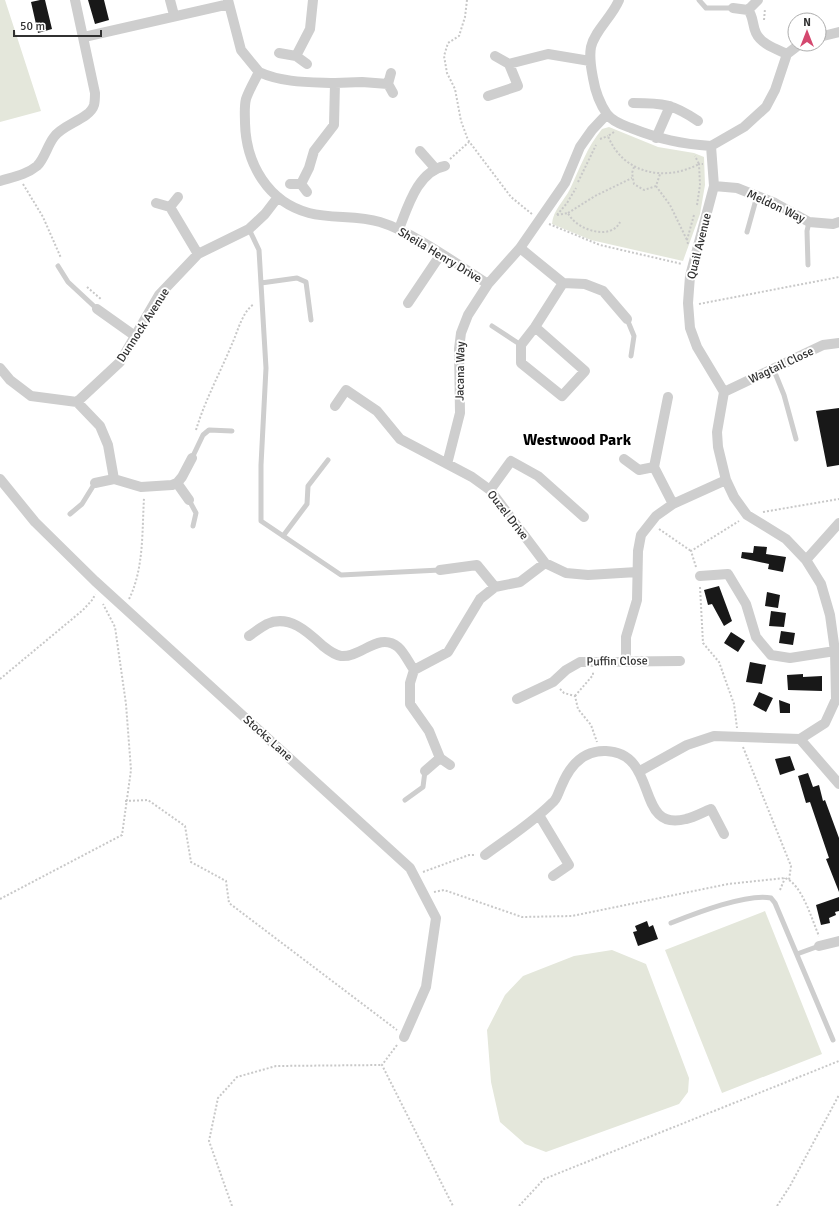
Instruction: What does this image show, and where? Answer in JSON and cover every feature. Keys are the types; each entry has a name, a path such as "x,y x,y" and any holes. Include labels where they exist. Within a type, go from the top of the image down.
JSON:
{"street":[{"path":"0,181 19,176 37,166 47,152 54,137 66,127 88,113 94,105 95,93 75,0"},
{"path":"170,0 174,15"},
{"path":"296,56 310,29 314,0"},
{"path":"619,0 610,17 596,35 592,46 590,61 595,89 607,114 621,124 656,138 711,146 744,127 766,107 775,90 787,54 790,52"},
{"path":"748,10 758,0"},
{"path":"84,37 229,2 241,50 258,72 272,78 294,82 362,82 388,84"},
{"path":"733,8 748,10 753,16 756,33 765,43 787,54"},
{"path":"827,35 839,32"},
{"path":"279,53 296,56 307,64"},
{"path":"509,64 548,54 590,61"},
{"path":"488,96 518,86 509,64 495,56"},
{"name":"Sheila Henry Drive","path":"258,72 246,99 245,135 250,157 257,173 266,186 278,197 293,207 306,212 322,216 367,219 399,229 488,284"},
{"path":"391,73 388,84 393,93"},
{"path":"290,184 304,188 314,151 334,125 335,83"},
{"path":"633,103 661,103 682,110 698,121"},
{"path":"656,138 670,106"},
{"name":"Jacana Way","path":"447,464 460,413 458,376 461,333 468,314 488,284 520,248 540,220 565,183 580,146 607,114"},
{"name":"Quail Avenue","path":"711,146 714,186 690,276 688,306 690,328 697,346 724,392"},
{"path":"399,229 410,199 423,180 440,167 420,151"},
{"name":"Meldon Way","path":"714,186 738,188 776,203 810,222 833,224 839,222"},
{"path":"170,207 178,197"},
{"name":"Dunnock Avenue","path":"77,402 120,362 160,295 198,254 249,229 265,214 278,197"},
{"path":"156,203 170,207 198,254"},
{"path":"520,248 563,283 585,284 603,291 627,319"},
{"path":"408,303 441,254"},
{"path":"535,327 585,371 562,396 520,363 520,345 535,327 563,283"},
{"path":"97,308 135,336"},
{"name":"Wagtail Close","path":"724,392 822,345 839,343"},
{"path":"0,368 10,380 31,396 77,402 100,426 108,445 114,479"},
{"name":"Ouzel Drive","path":"334,406 346,390 378,411 400,438 472,477 490,490 545,563 566,573 588,575 637,572"},
{"path":"640,771 687,745 714,736 800,740 825,723 838,699 835,652 835,614 821,584 806,560 786,539 747,515 734,497 726,480 718,447 717,432 724,392"},
{"path":"668,397 654,467 673,504"},
{"path":"95,482 114,479 132,485 145,487 164,486 177,483 192,458"},
{"path":"624,459 639,470 654,467"},
{"path":"490,490 511,461 538,476 584,517"},
{"name":"Stocks Lane","path":"0,479 35,522 127,610 410,868 436,918 426,987 404,1037"},
{"path":"626,661 626,637 637,600 638,551 641,535 656,516 673,504 726,480"},
{"path":"177,483 189,500"},
{"path":"806,560 839,523"},
{"path":"450,765 440,758 429,731 410,704 410,683 414,670 448,652 480,599 495,587 520,582 545,563"},
{"path":"440,570 477,565 495,587"},
{"path":"700,576 728,574 746,604 756,637 771,655 790,658 835,652"},
{"path":"249,636 268,623 287,621 302,628 329,651 340,656 354,655 376,642 387,643 398,647 414,670"},
{"name":"Puffin Close","path":"517,699 553,682 566,670 580,662 680,661"},
{"path":"800,740 839,784"},
{"path":"485,855 554,802 573,764 586,755 601,750 616,751 629,758 640,771 652,806 661,816 674,821 686,820 711,809 724,834"},
{"path":"425,771 440,758"},
{"path":"539,815 569,865 552,876"},
{"path":"822,946 839,941"}],"lane":[{"path":"699,0 706,8 733,8"},
{"path":"747,232 757,196"},
{"path":"808,265 807,238 810,222"},
{"path":"249,229 260,250 266,368 261,465 261,521 341,575 440,570"},
{"path":"58,266 68,282 97,308"},
{"path":"261,283 297,278 306,282 311,320"},
{"path":"627,319 634,336 631,356"},
{"path":"492,326 520,345"},
{"path":"773,368 784,395 796,439"},
{"path":"192,458 202,435 209,430 232,431"},
{"path":"284,536 306,504 308,486 328,460"},
{"path":"70,514 82,504 95,482"},
{"path":"189,500 196,513 193,526"},
{"path":"406,800 423,787 425,771"},
{"path":"671,923 756,896 770,898 775,903 833,1040"},
{"path":"797,954 822,946"}],"path":[{"path":"467,0 465,18 459,36 448,43 444,56 447,73 455,89 461,121 468,142 511,197 540,220"},
{"path":"554,218 573,194 600,139 618,130 621,124"},
{"path":"608,136 611,145 620,155 634,167 643,171 660,174 676,173 699,164"},
{"path":"440,167 468,142"},
{"path":"690,144 699,164 700,185 696,207"},
{"path":"634,167 632,178 634,184 644,190 656,186"},
{"path":"656,186 660,174"},
{"path":"19,176 30,198 43,217 62,261"},
{"path":"557,215 568,213 596,196 632,178"},
{"path":"656,186 670,205 688,245"},
{"path":"568,213 571,220 589,230 611,232 617,228 620,222"},
{"path":"686,240 694,215"},
{"path":"550,222 549,224 563,231 600,245 685,264"},
{"path":"688,306 839,277"},
{"path":"87,287 104,302 97,308"},
{"path":"197,446 192,440 216,379 249,308 262,299"},
{"path":"127,610 140,564 145,487"},
{"path":"691,551 747,515 839,499"},
{"path":"650,522 691,551 700,576 703,643 719,662 734,704 738,737 790,866 790,880"},
{"path":"0,679 83,610 93,599 96,591 100,597"},
{"path":"0,899 122,835 125,801 131,770 126,704 115,628 103,603"},
{"path":"575,696 593,675 593,662"},
{"path":"553,682 564,693 575,696"},
{"path":"575,696 578,709 591,724 601,750"},
{"path":"125,801 148,800 185,826 191,862 226,881 229,903 398,1030 404,1037 382,1065"},
{"path":"414,875 469,855 485,855"},
{"path":"780,890 786,878"},
{"path":"424,894 444,890 522,917 572,916 728,884 786,878 790,880 799,891 822,946"},
{"path":"519,1206 544,1179 839,1061"},
{"path":"232,1206 209,1141 218,1098 237,1077 276,1066 382,1065"},
{"path":"382,1065 453,1206"},
{"path":"777,1206 790,1186 839,1095"}],"shaded area":[{"path":"0,0 5,0 41,111 0,122"},
{"path":"609,127 658,147 694,153 704,157 705,185 700,214 683,261 591,240 552,224 554,214 570,189 592,143 602,129"},
{"path":"765,911 822,1054 722,1093 665,950"},
{"path":"612,950 646,964 689,1078 688,1092 679,1104 546,1152 525,1144 500,1122 491,1082 487,1030 505,995 523,976 574,956"}],"building":[{"path":"45,0 52,29 38,33 31,2"},
{"path":"88,0 104,0 109,20 95,24"},
{"path":"839,408 839,465 827,467 816,411"},
{"path":"754,546 767,547 766,554 786,557 783,572 768,569 769,564 741,558 742,552 753,553"},
{"path":"719,586 732,621 724,626 712,604 708,605 704,590"},
{"path":"767,592 780,595 778,608 765,606"},
{"path":"771,611 786,613 784,627 769,626"},
{"path":"781,631 795,633 793,645 779,643"},
{"path":"731,632 745,641 738,652 724,643"},
{"path":"750,662 766,665 762,684 746,682"},
{"path":"803,674 803,677 822,676 822,691 788,690 787,675"},
{"path":"759,692 773,698 766,712 753,705"},
{"path":"779,700 790,704 790,713 780,713"},
{"path":"790,756 795,770 780,775 775,759"},
{"path":"808,773 813,787 819,785 823,801 825,800 839,838 839,892 826,859 829,858 810,802 806,803 798,776"},
{"path":"839,897 839,911 835,912 836,915 829,918 830,923 821,925 816,905"},
{"path":"647,921 649,927 653,925 658,939 638,946 633,932 637,931 635,926"}],"district":[{"name":"Westwood Park","path":"577,439"}]}
